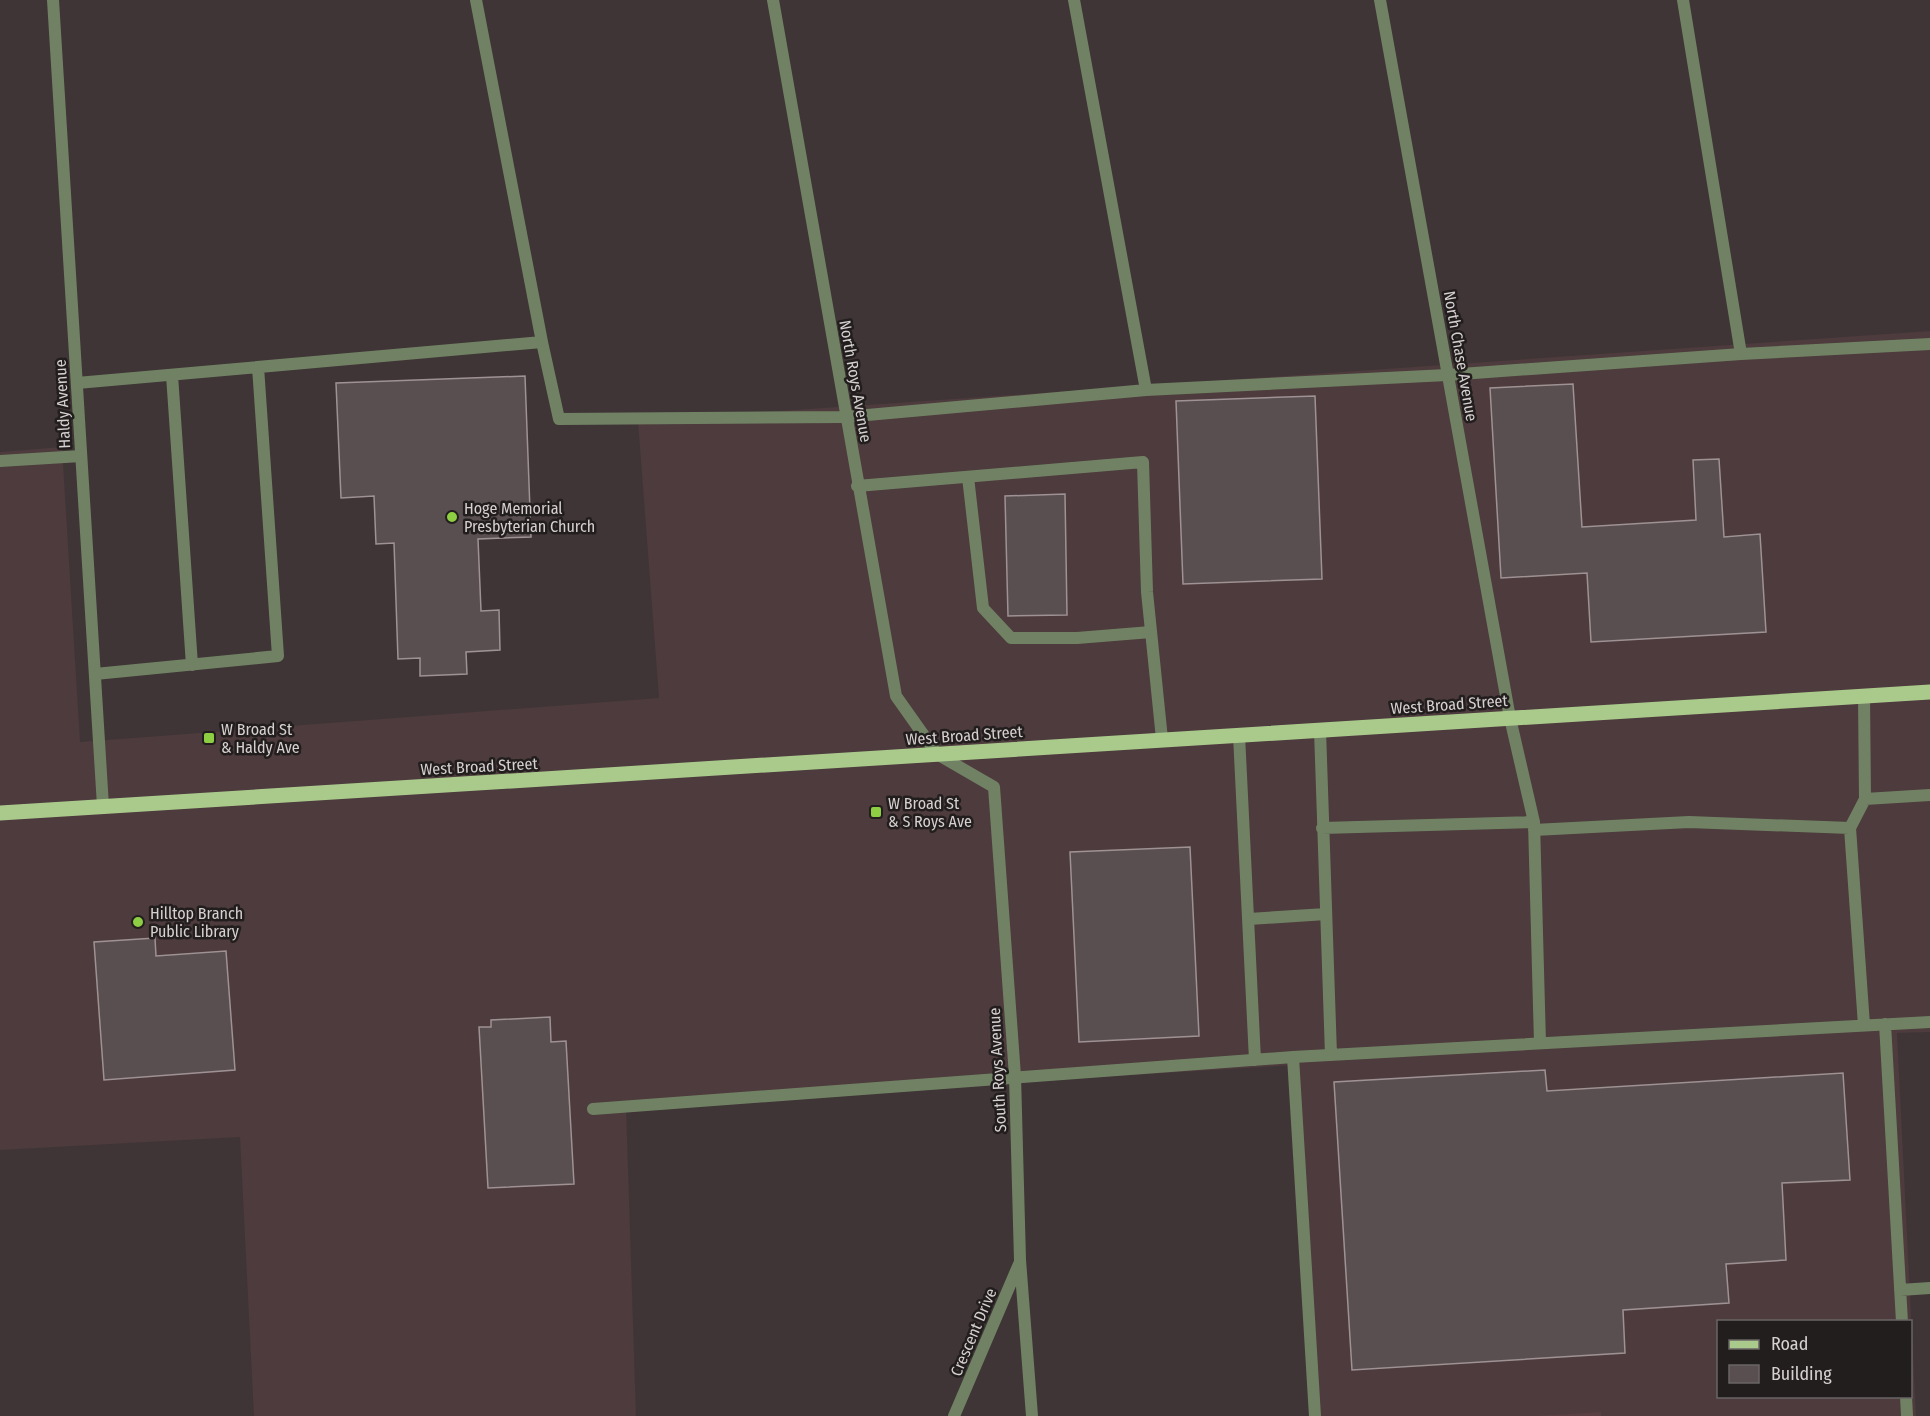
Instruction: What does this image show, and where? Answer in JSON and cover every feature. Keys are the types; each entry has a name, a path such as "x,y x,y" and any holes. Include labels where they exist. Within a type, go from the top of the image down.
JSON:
{"main road":[{"name":"West Broad Street","path":"0,813 1930,692"}],"street":[{"name":"Haldy Avenue","path":"53,0 103,806"},
{"path":"476,0 559,419 845,417 1146,390 1447,375 1740,354 1930,344"},
{"name":"North Roys Avenue","path":"773,0 857,486 896,696 937,754"},
{"path":"1074,0 1146,390"},
{"name":"North Chase Avenue","path":"1380,0 1510,718 1534,826 1540,1043"},
{"path":"1683,0 1740,354"},
{"path":"77,383 542,342"},
{"path":"95,674 278,656 258,367"},
{"path":"172,375 192,665"},
{"path":"0,461 81,456"},
{"path":"857,486 1143,462 1147,592 1162,740"},
{"path":"968,477 983,608 1011,638 1077,638 1151,632"},
{"path":"1864,696 1865,800 1850,828 1864,1025"},
{"path":"1320,730 1331,1055"},
{"path":"1239,735 1255,1060"},
{"name":"South Roys Avenue","path":"937,754 994,787 1015,1076 1020,1260 1032,1416"},
{"path":"1865,800 1930,795"},
{"path":"1322,828 1689,822 1850,828"},
{"path":"1249,919 1326,914"},
{"path":"593,1109 1293,1057 1930,1022"},
{"path":"1885,1024 1902,1320"},
{"path":"1293,1057 1315,1416"},
{"name":"Crescent Drive","path":"954,1416 1020,1260"},
{"path":"1900,1290 1930,1288"},
{"path":"1906,1398 1907,1416"}],"shaded area":[{"path":"1930,331 1930,1032 1897,1033 1911,1320 1717,1320 1717,1398 1912,1398 1912,1335 1916,1416 1310,1416 1295,1065 626,1106 636,1416 254,1416 240,1137 0,1150 0,452 62,447 80,742 659,698 638,421"},
{"path":"1601,1412 1601,1416 1533,1416"}],"building":[{"name":"Hoge Memorial Presbyterian Church","path":"525,376 531,537 478,539 481,611 499,610 500,650 466,652 467,674 420,676 420,658 398,659 394,543 376,544 374,496 341,498 336,383"},
{"path":"1573,384 1582,527 1696,520 1693,460 1719,459 1724,537 1760,534 1766,632 1591,642 1587,573 1501,578 1490,388"},
{"path":"1315,396 1322,579 1183,584 1176,401"},
{"path":"1065,494 1067,615 1008,616 1005,496"},
{"path":"1190,847 1199,1036 1079,1042 1070,852"},
{"path":"155,938 156,956 226,951 235,1070 104,1080 94,942"},
{"path":"550,1017 551,1042 566,1041 574,1184 488,1188 479,1027 491,1027 491,1020"},
{"path":"1545,1070 1547,1091 1843,1073 1850,1180 1782,1183 1786,1260 1726,1264 1729,1303 1623,1310 1625,1353 1352,1370 1334,1082"}],"place":[{"name":"Hoge Memorial Presbyterian Church","path":"452,517"},
{"name":"W Broad St & Haldy Ave","path":"209,738"},
{"name":"W Broad St & S Roys Ave","path":"876,812"},
{"name":"Hilltop Branch Public Library","path":"138,922"}]}
